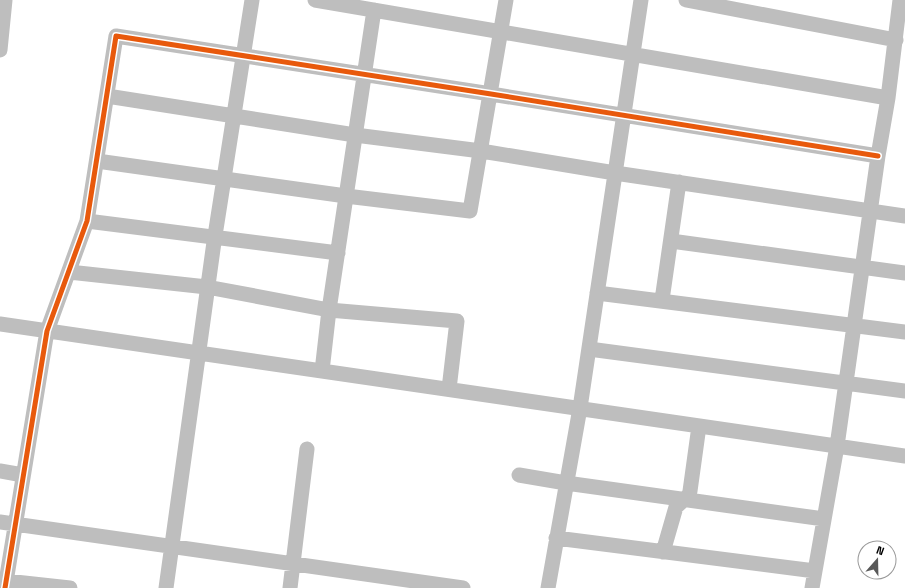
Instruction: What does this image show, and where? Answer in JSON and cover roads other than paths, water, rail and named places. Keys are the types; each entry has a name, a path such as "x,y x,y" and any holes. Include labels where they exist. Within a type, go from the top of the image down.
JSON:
{"street":[{"path":"166,588 214,238 252,0"},
{"path":"315,0 888,98"},
{"path":"97,161 346,196 470,211 502,32 506,0"},
{"path":"548,588 580,408 641,0"},
{"path":"686,0 896,40"},
{"path":"812,588 837,446 864,267 878,156 896,40 900,0"},
{"path":"0,50 3,4"},
{"path":"322,371 329,310 374,10"},
{"path":"70,588 6,584 7,523 23,475 47,331 87,221 116,36 878,156"},
{"path":"107,96 355,135 480,151 615,173 905,216"},
{"path":"662,300 679,182"},
{"path":"87,221 338,253"},
{"path":"670,241 905,273"},
{"path":"69,272 208,287 329,310 457,321 448,389"},
{"path":"597,293 662,300 905,332"},
{"path":"0,324 905,456"},
{"path":"589,349 905,391"},
{"path":"663,552 676,507 689,495 699,426"},
{"path":"290,588 307,449"},
{"path":"0,471 23,475"},
{"path":"519,475 566,483 824,519"},
{"path":"7,523 292,564 419,585 463,588"},
{"path":"556,538 815,571"}]}
